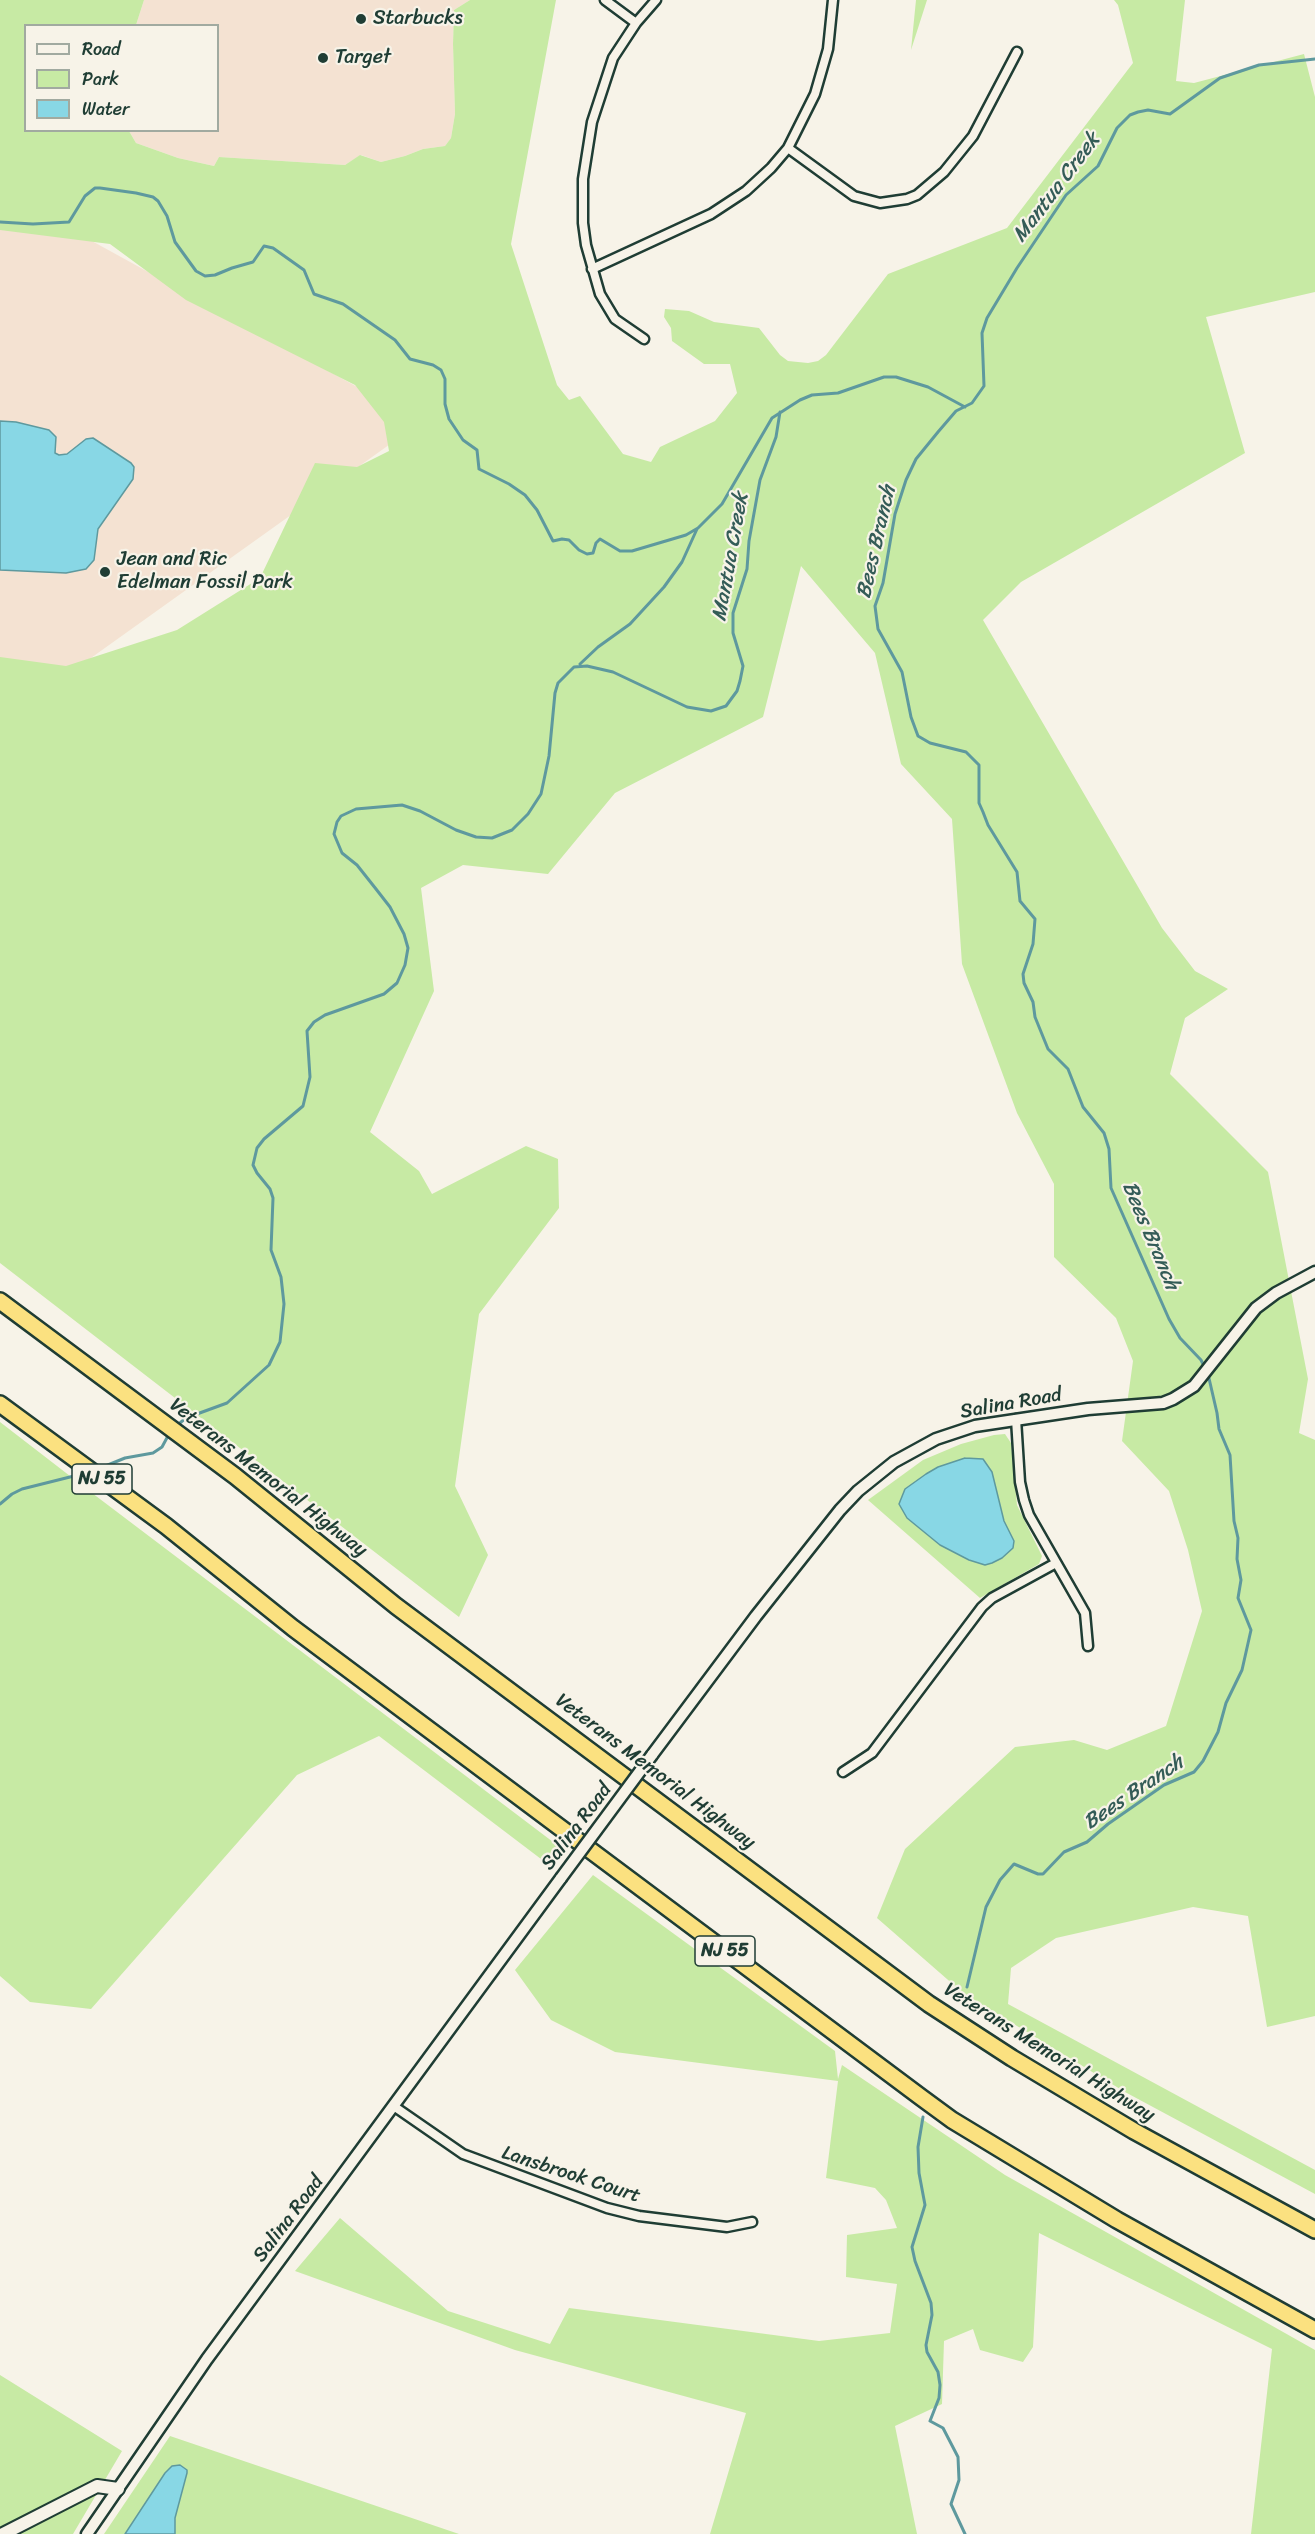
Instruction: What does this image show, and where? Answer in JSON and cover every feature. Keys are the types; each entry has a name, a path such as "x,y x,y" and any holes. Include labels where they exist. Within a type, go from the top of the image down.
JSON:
{"highway":[{"name":"Veterans Memorial Highway","path":"0,1301 235,1476 396,1605 929,2004 1012,2058 1134,2131 1315,2230"},
{"name":"NJ 55","path":"0,1404 166,1526 293,1628 952,2120 1117,2220 1315,2330"}],"main road":[{"path":"3,2534 97,2486 118,2489"}],"street":[{"path":"605,0 636,23"},
{"path":"644,339 615,319 606,308 592,269 583,223 583,179 598,98 613,58 636,23 656,0"},
{"path":"592,269 728,204 759,180 788,148 808,110 822,73 828,49 833,0"},
{"path":"788,148 854,196 880,203 907,199 932,184 962,151 983,118 1017,52"},
{"name":"Salina Road","path":"87,2534 188,2385 395,2107 561,1878 756,1616 858,1491 894,1462 936,1439 975,1426 1089,1409 1163,1403 1188,1390 1202,1376 1256,1308 1276,1293 1315,1272"},
{"path":"1016,1419 1020,1482 1024,1500 1029,1515 1085,1613 1088,1646"},
{"path":"843,1772 872,1753 982,1607 992,1598 1056,1563"},
{"name":"Lansbrook Court","path":"395,2107 463,2154 607,2208 639,2216 727,2227 752,2222"}],"shaded area":[{"name":"Target","path":"144,0 470,0 454,10 455,114 451,138 445,146 423,149 381,162 361,155 345,165 219,157 214,166 178,158 136,143 130,132 219,132 219,24 136,24"},
{"name":"Jean and Ric Edelman Fossil Park","path":"0,222 61,224 421,422 0,723"}],"green space":[{"path":"0,0 144,0 136,24 24,24 24,132 130,132 136,143 178,158 214,166 219,157 345,165 360,155 381,162 423,149 445,146 451,138 455,114 454,10 470,0 556,0 511,244 557,385 569,400 580,396 623,454 651,462 660,447 715,421 737,393 730,364 704,364 672,341 671,328 664,317 665,309 689,311 714,322 759,328 780,355 788,361 808,363 818,361 826,355 888,274 1007,228 1133,63 1118,5 1114,0 1185,0 1176,81 1194,83 1304,54 1315,97 1315,292 1206,317 1245,453 1021,582 983,620 1162,928 1195,971 1228,989 1185,1018 1170,1074 1268,1172 1308,1379 1299,1433 1315,1440 1315,2016 1267,2027 1248,1916 1193,1907 1056,1938 1011,1968 1008,2004 1315,2170 1315,2194 1125,2092 963,1993 877,1918 905,1849 1015,1747 1074,1740 1107,1750 1166,1726 1202,1611 1188,1550 1169,1491 1122,1441 1133,1361 1116,1318 1054,1257 1054,1184 1017,1113 962,964 952,819 901,764 875,653 801,566 763,717 615,793 548,874 463,865 421,888 434,991 370,1132 419,1171 432,1194 526,1146 558,1159 559,1208 479,1314 455,1486 488,1555 459,1617 0,1263 0,657 66,666 177,630 260,578 315,463 357,467 389,451 384,422 355,385 186,300 110,244 0,230"},
{"path":"916,0 927,0 911,50"},
{"path":"0,1422 561,1848 541,1859 379,1736 297,1775 91,2009 30,2002 0,1976"},
{"path":"1005,1434 1011,1443 1017,1505 1042,1556 1039,1564 980,1598 868,1500 923,1460 961,1444"},
{"path":"593,1875 835,2051 838,2079 842,2065 1005,2175 1315,2350 1315,2534 1251,2534 1272,2349 1039,2233 1033,2347 1023,2362 980,2350 973,2329 944,2341 942,2404 895,2426 917,2534 710,2534 746,2413 515,2350 295,2271 340,2218 448,2311 550,2344 569,2308 819,2341 890,2333 897,2284 846,2277 847,2235 897,2228 886,2200 875,2188 826,2178 838,2081 615,2052 551,2020 515,1970"},
{"path":"0,2375 122,2451 73,2534 0,2534"},
{"path":"170,2436 459,2534 104,2534"}],"water":[{"path":"0,421 16,422 49,430 56,437 55,453 59,455 67,454 86,439 93,438 134,467 133,479 98,529 94,560 86,569 66,573 0,570"},
{"path":"965,1458 983,1459 992,1472 1004,1521 1014,1541 1013,1548 1002,1558 985,1565 969,1560 940,1545 907,1518 899,1504 905,1489 926,1474 938,1467"},
{"path":"180,2465 187,2470 187,2473 175,2518 175,2534 125,2534 165,2473 172,2466"}],"waterway":[{"name":"Bees Branch","path":"967,1987 986,1907 1000,1880 1014,1864 1043,1874 1064,1852 1087,1842 1108,1824 1164,1785 1194,1772 1203,1761 1218,1732 1226,1703 1242,1670 1251,1630 1238,1598 1241,1580 1237,1559 1238,1538 1234,1521 1230,1455 1219,1429 1208,1374 1201,1360 1180,1338 1169,1319 1111,1188 1109,1149 1104,1133 1083,1107 1068,1069 1048,1049 1035,1017 1033,1002 1024,983 1023,974 1033,944 1035,919 1020,901 1017,872 988,825 979,803 979,765 966,752 930,743 918,736 911,717 902,672 878,629 875,606 883,583 895,514 906,480 916,459 956,411 972,403 984,386 982,333 987,318 1066,195 1098,166 1117,128 1130,115 1138,112 1148,110 1170,114 1220,78 1259,65 1315,59"},
{"path":"0,222 33,224 69,222 85,196 95,188 100,188 136,193 153,197 158,201 167,216 175,242 196,271 205,276 215,275 253,262 264,246 273,248 304,270 314,294 343,304 395,340 410,359 433,365 441,370 445,379 445,404 449,419 463,440 477,450 479,469 525,495 537,510 553,541 569,540 587,554 593,553 600,539 620,551 632,551 686,535 698,528 722,504 772,418 812,395 838,393 884,377 896,377 928,387 965,407"},
{"name":"Mantua Creek","path":"175,1427 186,1418 227,1403 269,1365 280,1342 284,1304 281,1277 271,1250 273,1198 270,1189 253,1165 257,1148 264,1139 303,1106 310,1077 307,1031 314,1022 325,1015 384,994 397,983 405,965 408,948 404,934 390,907 357,865 342,853 334,834 337,822 341,816 356,809 402,805 476,837 492,838 512,830 528,814 541,794 549,756 555,693 558,683 574,667 587,666 613,672 687,707 711,711 726,706 737,691 743,666 733,633 733,613 747,569 749,541 760,480 776,437 780,412"},
{"path":"580,664 598,647 630,624 664,587 682,562 697,529"},
{"name":"Mantua Creek","path":"98,1469 125,1458 153,1453 162,1447 169,1434"},
{"name":"Mantua Creek","path":"0,1504 22,1489 86,1473"},
{"name":"Bees Branch","path":"923,2117 918,2147 919,2173 925,2205 912,2247 931,2303 932,2315 926,2345 927,2352 938,2372 940,2385 939,2398 930,2421 943,2428 958,2457 959,2480 951,2504 965,2534"}],"place":[{"name":"Starbucks","path":"361,19"},
{"name":"Target","path":"323,58"},
{"name":"Jean and Ric Edelman Fossil Park","path":"105,572"}]}
